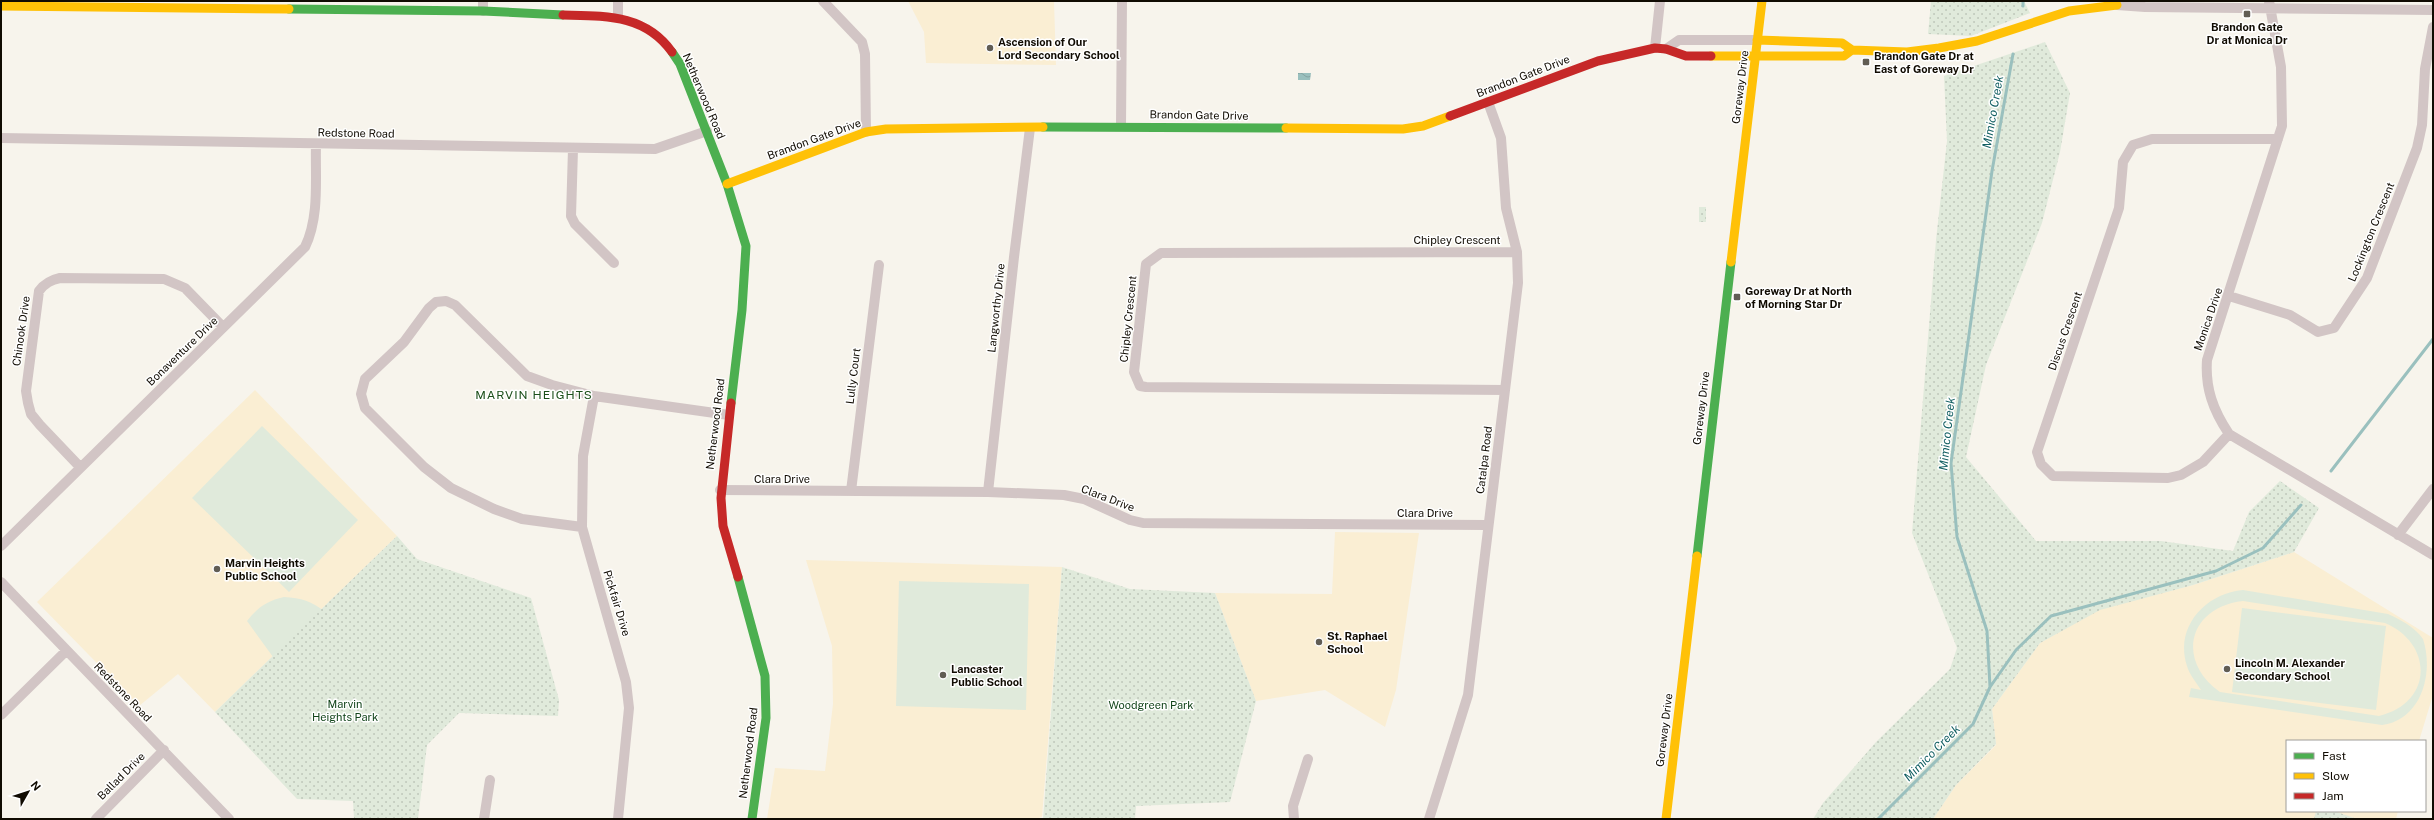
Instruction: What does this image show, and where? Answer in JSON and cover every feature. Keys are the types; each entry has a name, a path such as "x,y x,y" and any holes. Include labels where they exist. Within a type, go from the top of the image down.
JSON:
{"street":[{"path":"618,1 618,17"},
{"path":"823,1 862,42 865,54 866,132"},
{"path":"1120,126 1122,1"},
{"path":"1655,48 1660,1"},
{"name":"Goreway Drive","path":"1666,819 1762,1"},
{"name":"Brandon Gate Drive","path":"1666,49 1679,40 1757,40 1842,43 1852,50 1907,52 1977,41 2069,11 2117,3 2269,4 2433,10"},
{"name":"Monica Drive","path":"2269,4 2281,67 2282,120 2278,139 2229,296 2207,360 2206,379 2216,415 2229,434 2433,555"},
{"name":"Netherwood Road","path":"1,6 483,6 618,17 650,29 667,45 680,64 707,131 727,184 743,232 746,246 720,490 722,526 760,652 765,676 766,718 752,819"},
{"name":"Lockington Crescent","path":"2229,296 2290,315 2318,332 2334,328 2367,278 2418,148 2422,125 2425,69 2433,27"},
{"name":"Brandon Gate Drive","path":"727,184 866,132 886,129 1120,126 1403,129 1423,126 1598,60 1655,48 1666,49 1686,56 1844,56 1852,50"},
{"name":"Catalpa Road","path":"1430,819 1468,695 1487,525 1518,283 1517,252 1506,208 1501,138 1488,102"},
{"name":"Langworthy Drive","path":"988,492 1030,128"},
{"name":"Redstone Road","path":"1,138 572,149 655,149 707,131"},
{"name":"Discus Crescent","path":"2229,434 2192,469 2168,478 2053,476 2041,464 2037,452 2119,208 2124,162 2134,145 2152,139 2278,139"},
{"name":"Bonaventure Drive","path":"1,546 305,247 311,236 314,217 316,144"},
{"path":"572,149 571,216 575,224 614,263"},
{"name":"Chipley Crescent","path":"1505,390 1146,387 1140,386 1134,372 1146,264 1161,252 1517,252"},
{"name":"Lully Court","path":"851,491 879,265"},
{"name":"Chinook Drive","path":"80,467 31,414 27,397 26,391 39,291 43,286 51,279 60,278 164,279 185,288 223,328"},
{"path":"582,527 522,520 494,509 451,488 424,467 365,408 361,398 361,388 365,379 404,342 429,308 436,302 446,301 461,311 527,376 552,386 594,396 729,415"},
{"name":"Pickfair Drive","path":"594,396 584,456 582,527 626,682 629,708 618,819"},
{"path":"2398,535 2433,489"},
{"name":"Clara Drive","path":"720,490 988,492 1064,495 1084,499 1130,520 1143,523 1487,525"},
{"name":"Redstone Road","path":"1,582 229,819"},
{"path":"1,715 66,651"},
{"name":"Ballad Drive","path":"96,819 164,750"},
{"path":"1294,819 1293,806 1308,759"},
{"path":"484,819 490,780"}],"shaded area":[{"name":"Ascension of Our Lord Secondary School","path":"908,1 1054,1 1056,65 926,63 924,32"},
{"name":"Marvin Heights Public School","path":"255,390 397,536 215,712 178,674 139,706 37,602"},
{"name":"St. Raphael School","path":"1335,532 1419,533 1396,690 1385,727 1325,690 1256,701 1215,593 1332,594"},
{"name":"Lincoln M. Alexander Secondary School","path":"2294,552 2433,638 2433,695 2419,740 2286,740 2286,812 2398,812 2396,819 1933,819 1956,785 1996,745 1992,709 2040,643 2100,609 2193,585"},
{"name":"Lancaster Public School","path":"806,560 1062,567 1042,817 1035,819 767,819 775,768 825,771 833,704 832,646"}],"green space":[{"path":"1931,1 2024,1 2030,13 1971,36 1928,34"},
{"path":"2045,42 2070,93 2060,152 2042,223 1986,365 1966,457 2036,541 2161,541 2233,551 2249,512 2280,481 2319,508 2294,552 2193,585 2100,610 2040,643 1992,709 1996,744 1956,785 1933,819 1813,819 1823,803 1876,742 1950,669 1957,648 1912,533 1936,240 1947,141 1944,76"},
{"path":"1699,207 1706,207 1706,222 1699,222"},
{"path":"262,426 358,520 289,592 192,498"},
{"name":"Marvin Heights Park","path":"397,536 417,559 531,598 559,700 558,716 459,713 427,745 418,819 354,819 353,801 297,799 215,712"},
{"name":"Woodgreen Park","path":"1062,567 1130,589 1215,593 1256,701 1230,802 1136,806 1135,819 1043,819"},
{"path":"899,581 1029,584 1026,710 896,706"},
{"path":"2243,590 2388,614 2403,621 2412,627 2423,639 2427,666 2422,692 2407,714 2396,721 2382,725 2189,697 2191,688 2201,690 2188,669 2184,652 2185,638 2189,626 2196,614 2206,605 2229,593","holes":["2243,601 2385,623 2401,632 2412,645 2419,658 2421,672 2418,686 2410,699 2397,709 2379,716 2220,692 2206,679 2197,665 2193,651 2194,637 2200,624 2210,613 2225,605"]},
{"path":"284,597 306,601 316,605 325,612 281,668 247,621 263,605"},
{"path":"2242,608 2386,626 2376,710 2232,692"},
{"path":"2316,812 2337,812 2357,819 2314,819"}],"water":[{"path":"1298,73 1311,73 1310,80 1298,80"}],"waterway":[{"name":"Mimico Creek","path":"2023,1 2023,6"},
{"name":"Mimico Creek","path":"1878,819 1973,724 1990,687 1987,631 1957,537 1951,463 1992,171 2013,54"},
{"path":"2331,471 2433,339"},
{"path":"1990,687 2016,650 2051,616 2216,571 2263,548 2301,505"}],"traffic: fast":[{"path":"289,9 483,11 563,15"},
{"path":"672,52 680,64 727,184 746,246 742,310 731,403"},
{"path":"1043,127 1286,128"},
{"path":"1697,556 1731,262"},
{"path":"738,577 765,676 766,718 752,819"}],"traffic: slow":[{"path":"1731,262 1762,1"},
{"path":"1757,40 1842,43 1852,50 1907,52 1977,41 2069,11 2117,5"},
{"path":"1,6 289,9"},
{"path":"1711,56 1844,56 1852,50"},
{"path":"1286,128 1403,129 1423,126 1450,116"},
{"path":"727,184 866,132 886,129 1043,127"},
{"path":"1666,819 1697,556"}],"traffic: jam":[{"path":"563,15 609,17 637,24 649,30 672,52"},
{"path":"1450,116 1598,61 1655,48 1666,49 1686,56 1711,56"},
{"path":"731,403 721,498 723,526 738,577"}],"place":[{"name":"Brandon Gate Dr at Monica Dr","path":"2247,14"},
{"name":"Ascension of Our Lord Secondary School","path":"990,48"},
{"name":"Brandon Gate Dr at East of Goreway Dr","path":"1866,62"},
{"name":"Goreway Dr at North of Morning Star Dr","path":"1737,297"},
{"name":"Marvin Heights Public School","path":"217,569"},
{"name":"St. Raphael School","path":"1319,642"},
{"name":"Lincoln M. Alexander Secondary School","path":"2227,669"},
{"name":"Lancaster Public School","path":"943,675"}],"district":[{"name":"MARVIN HEIGHTS","path":"534,395"}]}
